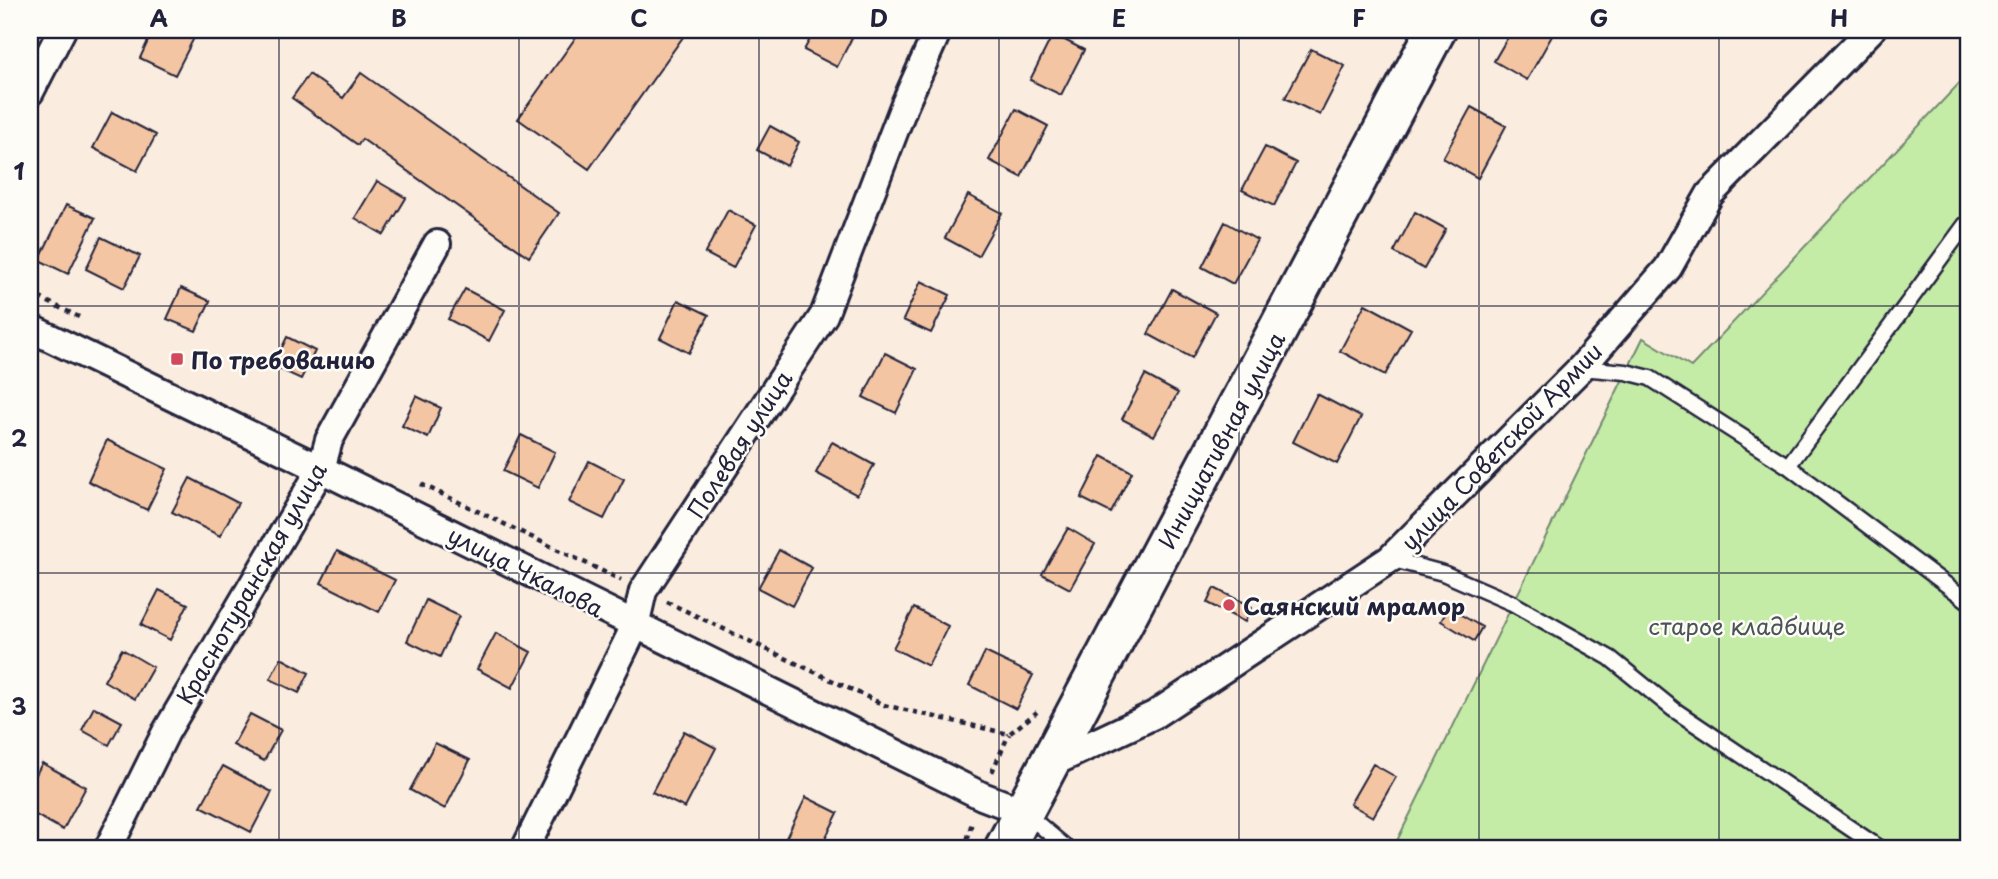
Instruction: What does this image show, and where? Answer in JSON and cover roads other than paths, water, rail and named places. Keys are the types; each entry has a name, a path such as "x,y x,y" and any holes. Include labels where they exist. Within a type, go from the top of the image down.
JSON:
{"street":[{"path":"30,92 62,30"},
{"name":"Полевая улица","path":"524,849 635,626 643,591 824,315 904,106 938,30"},
{"name":"Инициативная улица","path":"1004,849 1436,30"},
{"name":"улица Советской Армии","path":"1048,765 1154,715 1390,559 1581,368 1668,268 1710,194 1871,30"},
{"name":"Краснотуранская улица","path":"107,849 166,732 321,468 329,440 437,244"},
{"name":"улица Чкалова","path":"30,328 321,468 982,796 1024,812"}],"lane":[{"path":"1788,466 1968,223"},
{"path":"1581,368 1626,372 1650,378 1788,466 1968,601"},
{"path":"1390,559 1443,573 1512,603 1610,657 1673,709 1881,849"},
{"path":"1024,812 1068,849"}],"place":[{"name":"По требованию","path":"177,359"},
{"name":"Саянский мрамор","path":"1229,605"}],"park label":[{"name":"старое кладбище","path":"1747,625"}]}
